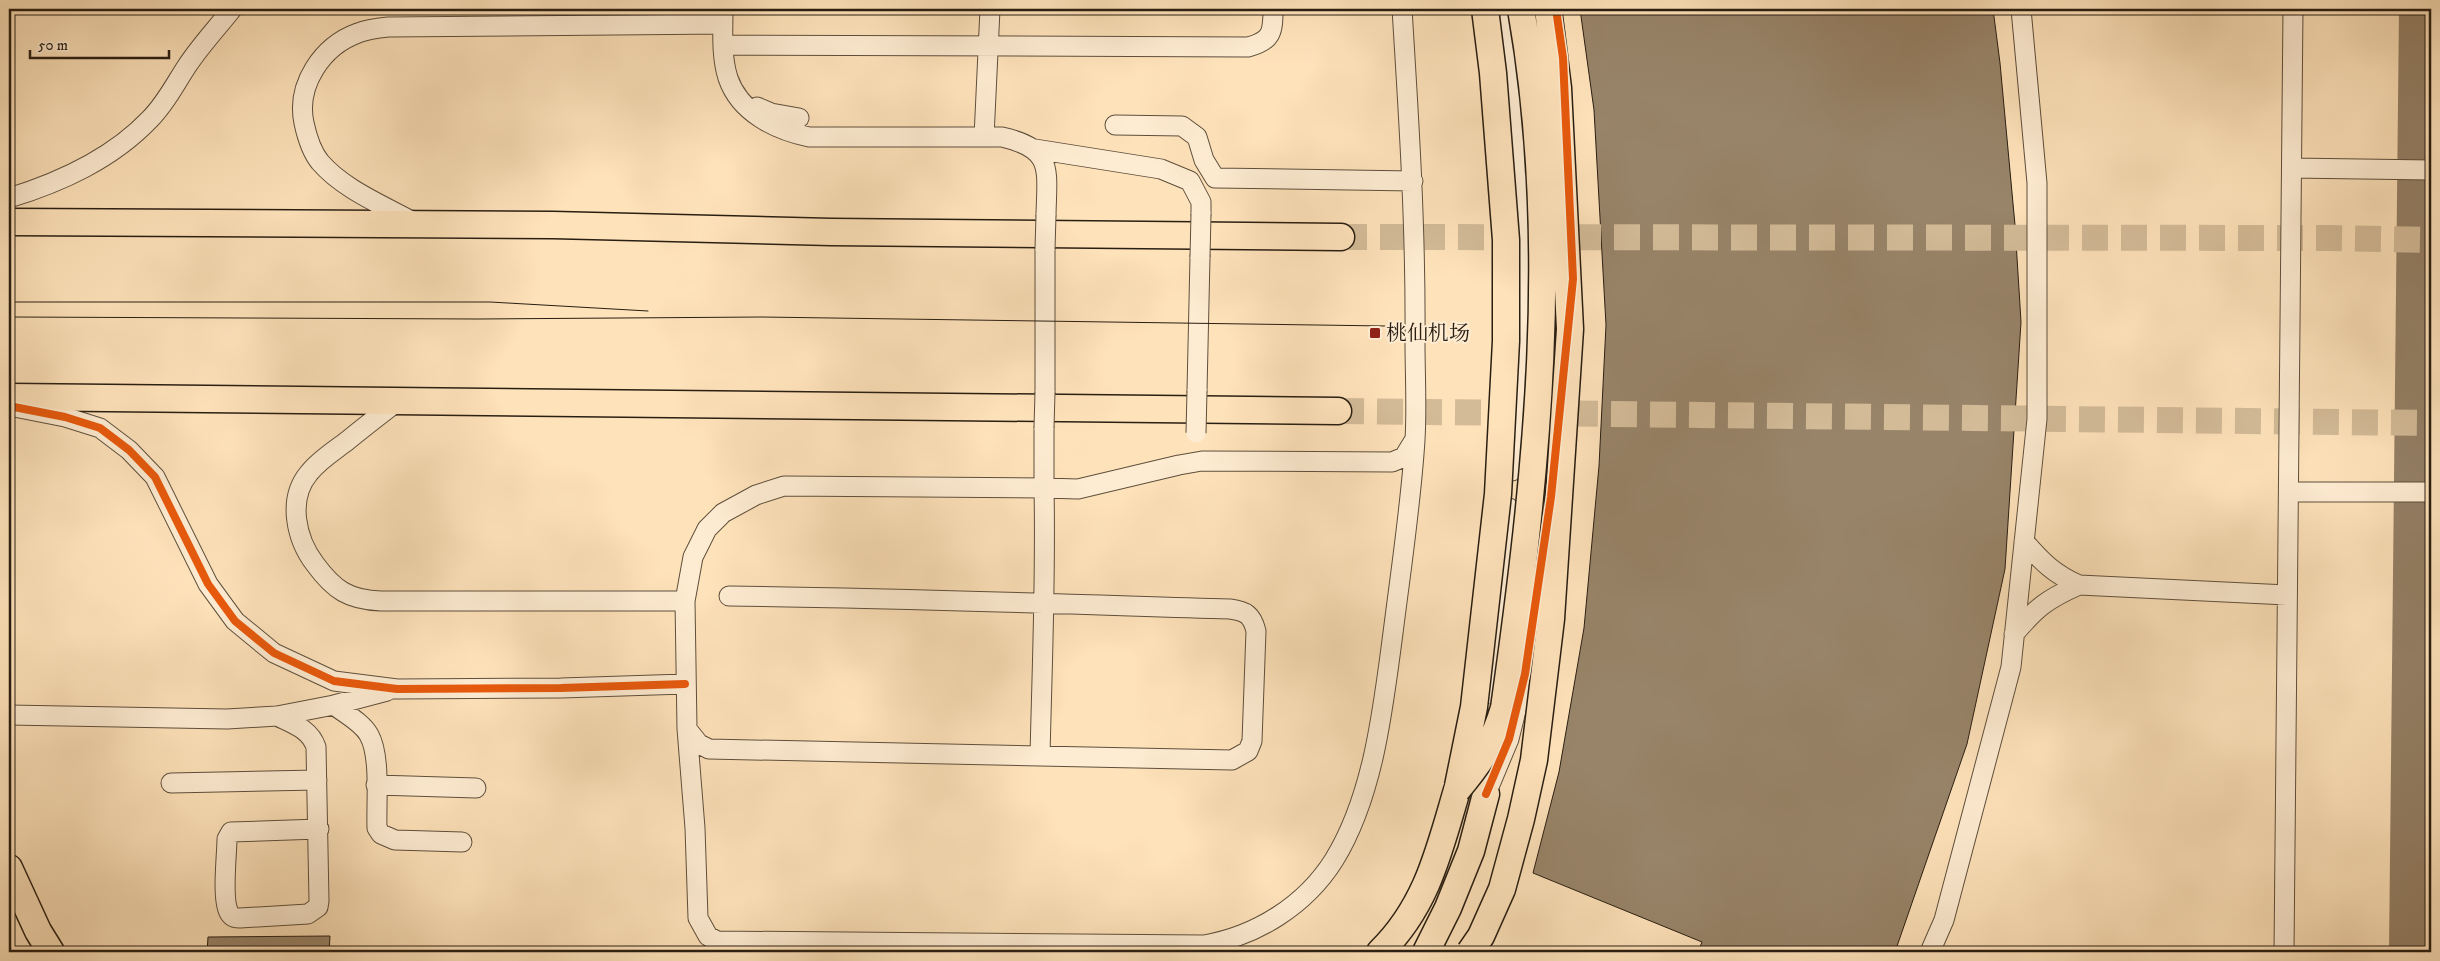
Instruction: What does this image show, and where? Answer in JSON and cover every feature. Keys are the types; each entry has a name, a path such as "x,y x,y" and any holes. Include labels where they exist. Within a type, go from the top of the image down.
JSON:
{"highway":[{"path":"1380,952 1419,902 1434,871 1457,790 1474,707 1498,494 1506,341 1506,240 1493,73 1485,9"},
{"path":"1457,790 1482,761 1498,730 1504,708 1533,478 1544,305 1542,212 1537,127 1521,9"},
{"path":"1470,952 1481,936 1502,889 1520,820 1534,760 1551,619 1570,329 1558,88 1548,9"},
{"path":"9,222 553,225 870,232 1341,237"},
{"path":"9,397 1338,411"},
{"path":"1426,947 1448,908 1471,851 1486,794"},
{"path":"9,868 38,931 51,952"}],"street":[{"path":"9,198 70,176 132,136 157,110 187,65 232,9"},
{"path":"984,137 990,45 990,9"},
{"path":"723,45 990,45 1248,48 1261,44 1268,38 1273,29 1273,9"},
{"path":"1402,9 1416,291 1415,438 1409,504 1385,691 1360,800 1335,858 1317,882 1280,914 1242,936 1204,945 717,941 708,936 698,918 695,828 685,684 685,602 694,557 707,529 724,513 756,495 784,486 1078,489 1196,462 1392,462 1404,457 1415,438"},
{"path":"1486,794 1526,293 1508,25 1504,9"},
{"path":"1486,794 1509,739 1525,674 1551,497 1573,279 1563,58 1556,9"},
{"path":"1930,952 1944,920 2011,667 2037,419 2037,183 2021,9"},
{"path":"2284,952 2293,9"},
{"path":"418,224 343,182 319,160 311,147 303,118 303,95 307,83 319,62 327,52 340,42 357,33 388,27 723,17 723,45 728,78 742,100 760,119 786,132 809,137 1002,137 1035,149 1161,169 1190,181 1201,202 1196,462"},
{"path":"742,100 771,112 799,118"},
{"path":"1115,125 1182,126 1197,137 1204,160 1215,178 1412,181"},
{"path":"1035,149 1045,164 1046,215 1040,756"},
{"path":"2292,168 2431,170"},
{"path":"398,401 320,461 308,473 298,494 296,520 305,547 322,574 343,593 353,598 381,601 685,602"},
{"path":"9,406 65,417 100,428 129,450 155,478 208,584 235,621 274,653 334,681 397,689 560,688 685,684"},
{"path":"2289,492 2431,492"},
{"path":"2024,541 2044,564 2079,586"},
{"path":"2014,634 2032,613 2051,597 2079,586 2287,595"},
{"path":"687,729 699,744 709,749 1232,760 1242,756 1248,750 1252,741 1256,631 1253,619 1244,611 1043,603 728,596"},
{"path":"9,715 227,720 277,716 334,705 397,689"},
{"path":"334,705 369,734 376,761 376,828 381,834 395,840 462,842"},
{"path":"277,716 305,730 313,737 316,747 319,829 320,901 313,912 308,914 234,918 230,914 225,902 227,839 230,832 319,829"},
{"path":"171,783 317,780"},
{"path":"376,785 476,788"}],"building":[{"path":"551,9 580,9 578,14 552,14"},
{"path":"1580,9 1993,9 2015,225 2021,322 2005,569 1967,744 1895,952 1698,952 1702,942 1533,873 1559,772 1584,628 1599,466 1606,325 1594,110"},
{"path":"330,936 329,952 207,952 208,937"}],"taxiway":[{"path":"2414,952 2424,9"}],"tunnel":[{"path":"1341,237 2328,238 2431,240"},
{"path":"1338,411 2431,423"}],"tram line":[{"path":"9,302 490,302 648,311"},
{"path":"9,317 478,319 762,317 1385,326"}],"cycle path":[{"path":"1486,794 1509,739 1525,674 1551,497 1573,279 1563,58 1556,9"},
{"path":"9,406 65,417 100,428 129,450 155,477 208,584 235,621 274,653 334,681 397,689 561,688 685,684"}],"place":[{"name":"桃仙机场","path":"1375,333"}]}
